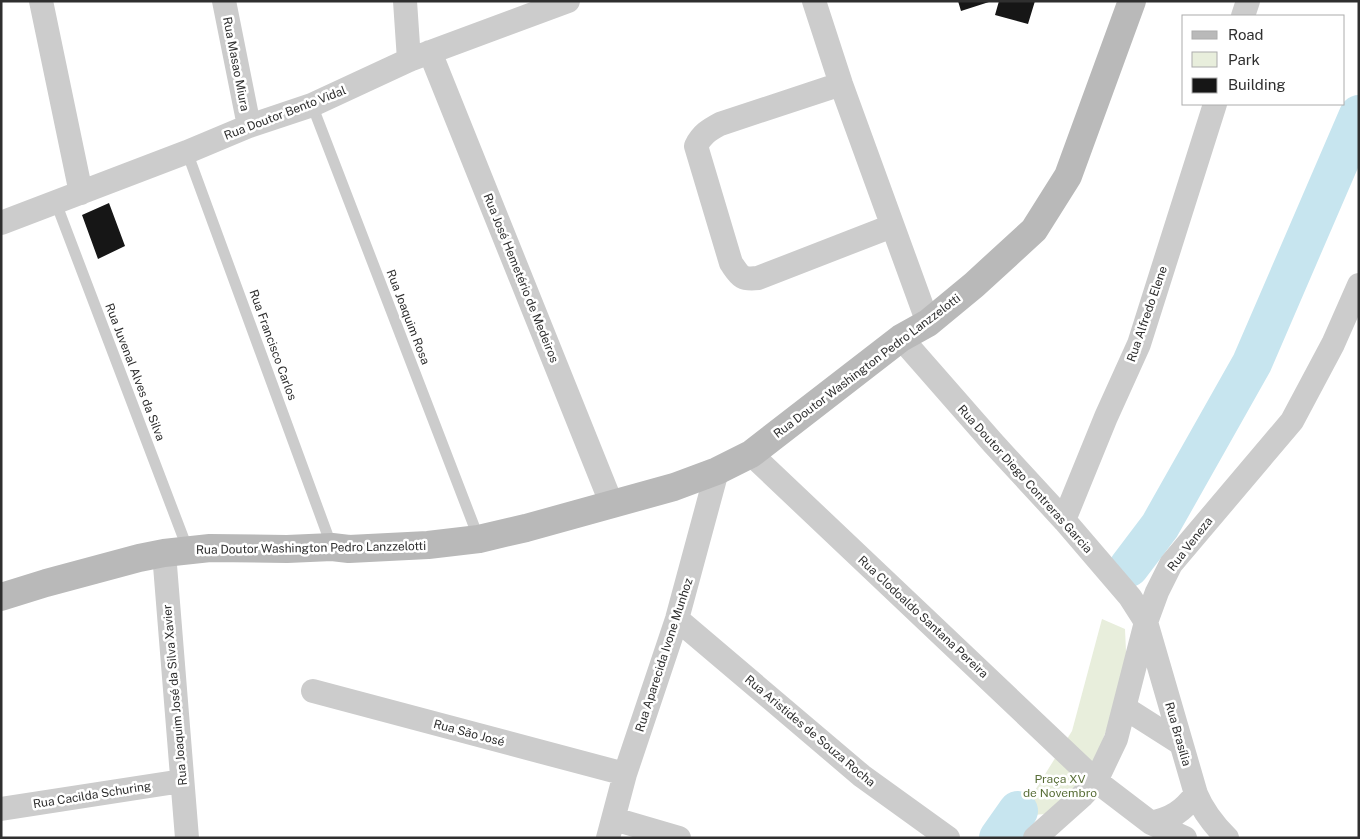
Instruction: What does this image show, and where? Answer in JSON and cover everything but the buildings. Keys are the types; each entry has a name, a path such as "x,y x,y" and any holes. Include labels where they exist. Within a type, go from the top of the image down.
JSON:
{"main road":[{"name":"Rua Doutor Washington Pedro Lanzzelotti","path":"1,597 138,558 176,552 210,548 287,549 332,547 349,549 428,546 479,539 674,488 717,471 751,454 901,338 928,323 974,285 1034,230 1068,176 1132,1"}],"street":[{"path":"41,1 81,193"},
{"name":"Rua Masao Miura","path":"224,1 249,126"},
{"name":"Rua José Hemetério de Medeiros","path":"405,1 419,56 612,505"},
{"name":"Rua Doutor Bento Vidal","path":"1,224 249,126 312,105 419,56 568,1"},
{"path":"814,1 840,84 928,323"},
{"path":"1243,15 1248,1"},
{"path":"840,84 720,124 700,138 696,146 731,263 740,275 746,279 758,278 892,226"},
{"name":"Rua Alfredo Elene","path":"1064,520 1106,417 1139,344 1216,105"},
{"name":"Rua Veneza","path":"1035,838 1096,781 1116,739 1146,622 1156,592 1171,564 1292,421 1333,344 1359,285"},
{"name":"Rua Doutor Diego Contreras Garcia","path":"901,338 993,443 1064,520 1130,597 1146,622"},
{"name":"Rua Clodoaldo Santana Pereira","path":"751,454 1096,781"},
{"name":"Rua Aparecida Ivone Munhoz","path":"611,829 626,774 677,619 717,471"},
{"name":"Rua Joaquim José da Silva Xavier","path":"176,552 182,781 187,838"},
{"name":"Rua Aristides de Souza Rocha","path":"677,619 862,776 948,838"},
{"name":"Rua Brasília","path":"1146,622 1196,794 1206,814 1227,838"},
{"name":"Rua São José","path":"313,691 626,774"},
{"path":"1125,708 1180,743"},
{"name":"Rua Cacilda Schuring","path":"1,809 182,781"},
{"path":"1096,781 1151,823 1185,838"},
{"path":"1151,823 1165,820 1184,810 1196,794"},
{"path":"611,829 679,838"}],"lane":[{"name":"Rua Joaquim Rosa","path":"312,105 479,539"},
{"name":"Rua Francisco Carlos","path":"187,152 332,547"},
{"name":"Rua Juvenal Alves da Silva","path":"56,203 176,552"}],"green space":[{"name":"Praça XV de Novembro","path":"1102,619 1125,629 1127,674 1096,758 1073,802 1046,814 1019,816 1072,731"}],"waterway":[{"path":"1129,567 1160,526 1252,363 1359,115"},
{"path":"999,838 1018,811"}]}
